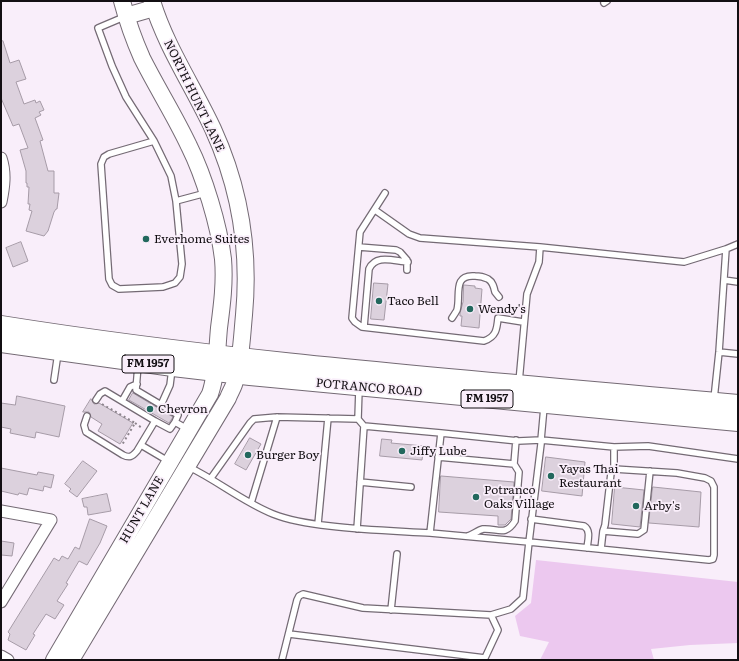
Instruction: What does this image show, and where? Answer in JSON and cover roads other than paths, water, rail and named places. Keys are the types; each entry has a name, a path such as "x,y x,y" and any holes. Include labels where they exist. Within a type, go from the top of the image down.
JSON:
{"main road":[{"path":"153,5 124,8 143,58 190,147 218,234 222,259 223,296 215,363"},
{"name":"NORTH HUNT LANE","path":"153,5 169,45 213,130 226,161 236,191 244,235 246,270 245,305 238,366"},
{"name":"POTRANCO ROAD","path":"1,325 62,334 215,363 360,387 738,422"},
{"path":"1,333 11,334 40,331"},
{"path":"59,352 62,334"},
{"name":"POTRANCO ROAD","path":"1,343 173,367 215,363"},
{"name":"HUNT LANE","path":"54,660 210,394 215,363"},
{"name":"POTRANCO ROAD","path":"238,366 519,384 738,404"},
{"name":"HUNT LANE","path":"72,660 228,398 235,383 238,366"},
{"path":"414,392 421,388 433,386 514,392 519,384"},
{"path":"544,404 547,399 553,397 622,402 638,401 646,396"},
{"path":"132,558 130,548 161,494 156,486"}],"street":[{"path":"1,158 4,166 4,177 1,202"},
{"path":"1,511 51,520 1,602"},
{"path":"1,656 8,660"}],"lane":[{"path":"124,8 98,28 112,66 126,97 154,141 171,176 176,201 182,264 180,277 175,283 163,287 119,289 112,285 109,279 101,164 104,157 109,154 154,141"},
{"path":"176,201 206,193"},
{"path":"386,193 360,232 352,318 358,326 484,341 489,340 495,334 498,318 524,322"},
{"path":"375,210 410,234 420,238 540,247 684,262 738,244"},
{"path":"359,247 396,250 404,255 408,262 407,270"},
{"path":"519,384 527,294 538,262 540,247"},
{"path":"714,402 726,249"},
{"path":"364,327 369,269 371,264 378,259 408,262"},
{"path":"452,318 457,310 459,285 467,276 483,277 490,280 494,286 494,292 499,297"},
{"path":"724,280 738,282"},
{"path":"54,380 59,352"},
{"path":"719,352 738,354"},
{"path":"96,400 100,394 105,391 170,429 178,415 136,390 138,363"},
{"path":"161,405 170,386 173,367"},
{"path":"122,401 130,387 137,384"},
{"path":"360,387 358,419 364,426 516,440 541,440 614,447 648,446 738,459"},
{"path":"282,660 297,600 299,596 304,594 363,608 491,615 511,610 523,598 544,404"},
{"path":"87,416 84,425 86,432 128,457 134,455 155,420"},
{"path":"212,478 254,419 277,417 358,419"},
{"path":"251,504 277,417"},
{"path":"318,524 328,418"},
{"path":"174,422 189,430"},
{"path":"357,528 364,426"},
{"path":"430,533 441,433"},
{"path":"467,536 483,529 504,531 511,528 513,525 515,521 519,472 514,464 516,440"},
{"path":"141,445 170,462"},
{"path":"601,549 611,473 614,469 614,447"},
{"path":"438,458 514,464"},
{"path":"187,466 212,478 251,504 274,514 304,523 467,536 709,560 713,559 714,486 711,481 698,476 676,473 614,469"},
{"path":"603,531 638,534 644,530 650,472"},
{"path":"360,482 411,487"},
{"path":"532,519 587,527 589,531 587,548"},
{"path":"391,610 397,554"},
{"path":"289,634 484,659 498,630 491,615"}],"place":[{"name":"Everhome Suites","path":"146,239"},
{"name":"Taco Bell","path":"379,301"},
{"name":"Wendy's","path":"470,309"},
{"name":"Chevron","path":"150,409"},
{"name":"Jiffy Lube","path":"402,451"},
{"name":"Burger Boy","path":"248,455"},
{"name":"Yayas Thai Restaurant","path":"551,476"},
{"name":"Potranco Oaks Village","path":"476,497"},
{"name":"Arby's","path":"636,506"}]}
